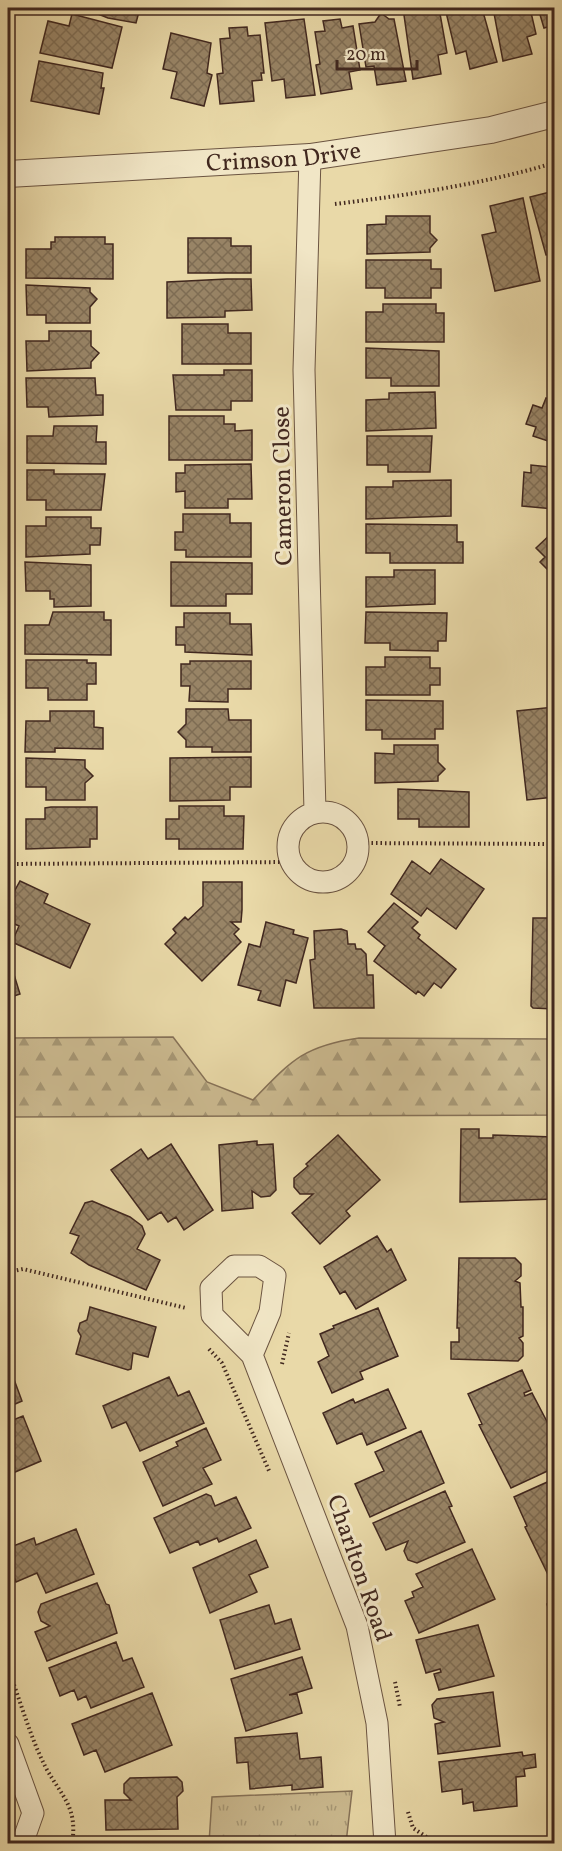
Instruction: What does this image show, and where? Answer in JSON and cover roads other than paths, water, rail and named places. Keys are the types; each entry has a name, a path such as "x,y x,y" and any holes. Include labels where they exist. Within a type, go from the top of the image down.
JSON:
{"street":[{"name":"Crimson Drive","path":"8,174 310,158 491,130 555,114"},
{"name":"Cameron Close","path":"310,158 304,370 315,813"},
{"path":"315,813 338,815 348,822 358,843 354,865 338,880 316,882 305,878 290,862 288,842 291,832 297,823 315,813"},
{"name":"Charlton Road","path":"252,1355 357,1626 377,1723 385,1844"},
{"path":"8,1744 33,1814 22,1844"}]}
